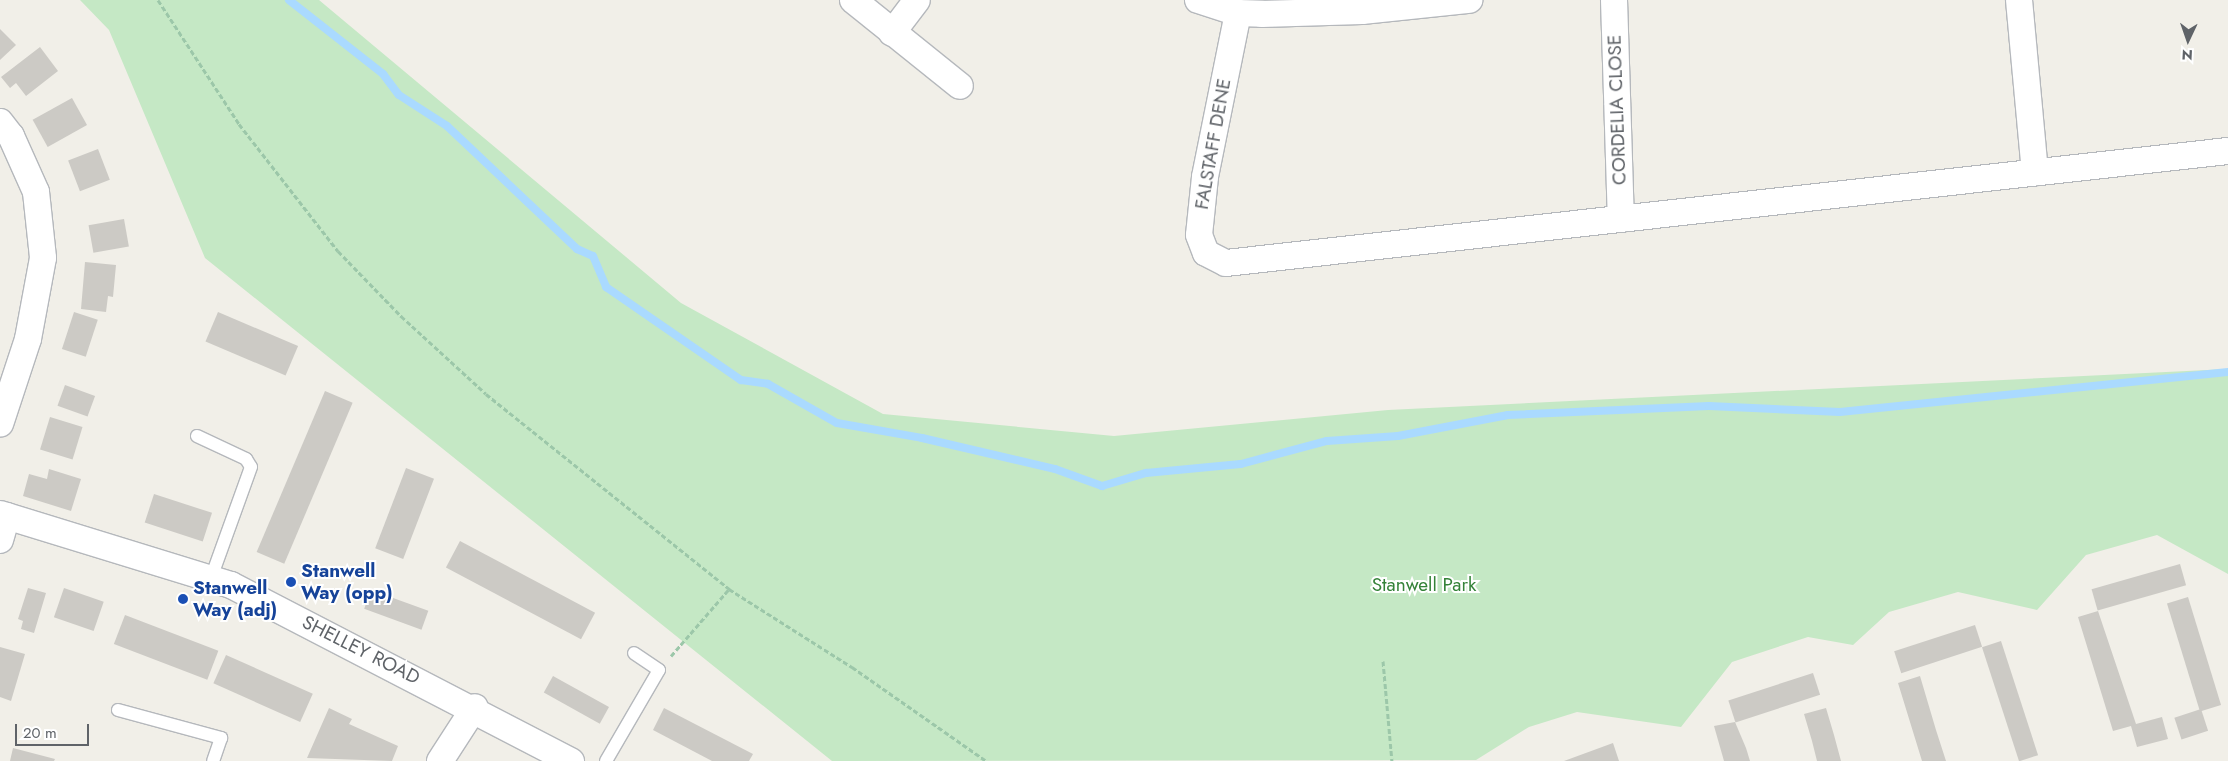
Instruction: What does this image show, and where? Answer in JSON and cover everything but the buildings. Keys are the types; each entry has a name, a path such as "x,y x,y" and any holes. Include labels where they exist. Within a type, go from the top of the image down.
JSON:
{"street":[{"path":"853,0 960,86"},
{"path":"892,33 917,0"},
{"path":"1198,0 1238,13 1331,6 1469,0"},
{"name":"CORDELIA CLOSE","path":"1614,0 1620,219"},
{"path":"2019,0 2035,172"},
{"name":"FALSTAFF DENE","path":"1238,13 1205,176 1198,235 1206,253 1226,263 1620,219"},
{"path":"0,122 11,136 36,192 43,258 28,339 0,424"},
{"path":"1620,219 2228,151"},
{"name":"SHELLEY ROAD","path":"2,523 211,578 475,707 571,761"},
{"path":"440,761 475,707"}],"lane":[{"path":"197,436 246,459 251,467 211,578"},
{"path":"606,761 659,670 634,653"},
{"path":"118,710 221,738 213,761"}],"path":[{"path":"158,0 239,124 338,251 486,394 729,589 986,761"},
{"path":"659,670 729,589"},
{"path":"1383,662 1392,761"}],"green space":[{"name":"Stanwell Park","path":"80,0 319,0 681,303 883,414 1114,436 1388,410 2228,369 2228,574 2157,535 2086,555 2037,610 1958,592 1889,612 1853,645 1808,637 1732,662 1681,727 1577,712 1529,727 1476,760 832,761 205,258 109,30"}],"waterway":[{"path":"289,0 383,74 399,95 447,126 577,249 593,256 606,287 741,380 768,384 837,423 922,438 1055,469 1102,486 1146,473 1241,464 1327,441 1398,436 1508,415 1709,406 1840,412 2228,372"}],"place":[{"name":"Stanwell Way (opp)","path":"291,582"},
{"name":"Stanwell Way (adj)","path":"183,599"}]}
